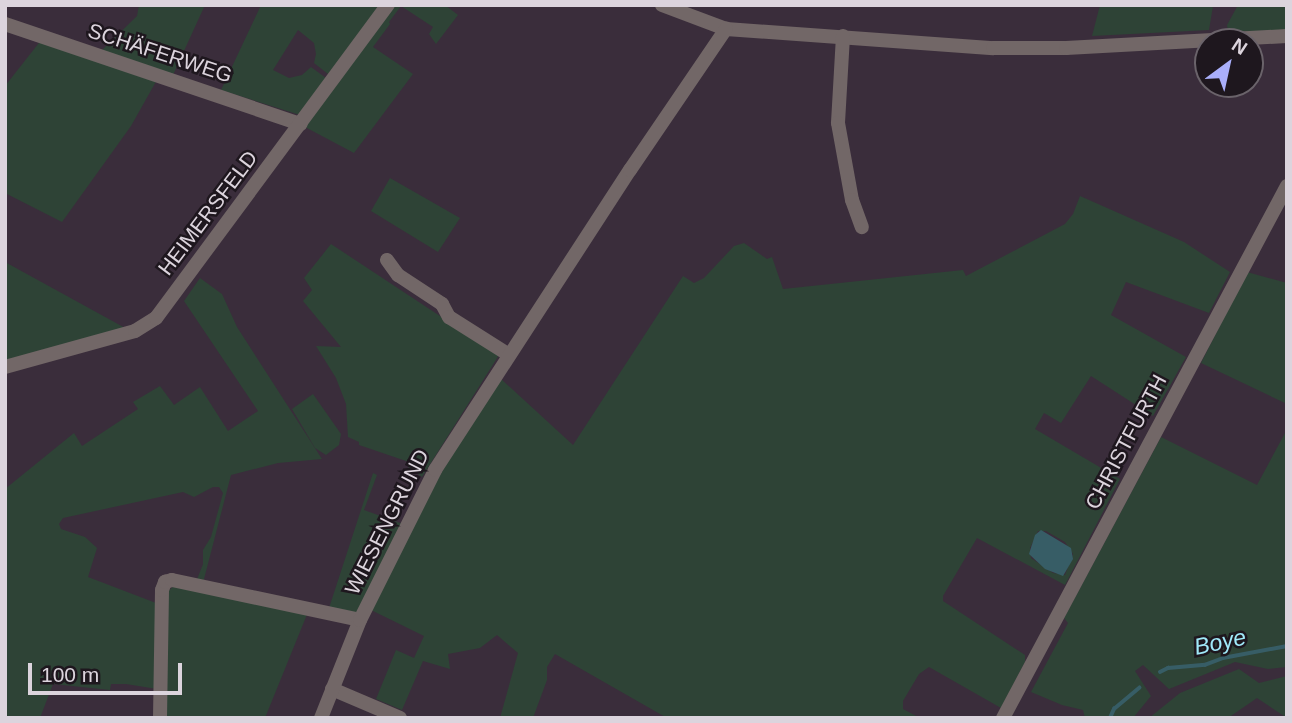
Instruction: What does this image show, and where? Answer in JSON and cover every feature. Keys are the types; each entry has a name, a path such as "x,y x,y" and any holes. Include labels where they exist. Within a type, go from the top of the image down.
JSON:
{"street":[{"name":"HEIMERSFELD","path":"5,367 135,331 149,324 162,311 388,5"},
{"path":"662,5 726,29 993,48 1066,48 1287,36"},
{"name":"SCHÄFERWEG","path":"5,24 301,124"},
{"name":"WIESENGRUND","path":"321,718 360,620 435,470 726,29"},
{"path":"844,36 838,123 852,200 862,227"},
{"name":"CHRISTFURTH","path":"1003,718 1287,186"},
{"path":"387,260 398,275 442,304 449,317 509,355"},
{"path":"160,718 162,590 165,582 172,580 360,620"},
{"path":"332,689 400,718"}],"green space":[{"path":"139,5 205,5 173,75 100,52 137,16"},
{"path":"261,5 383,5 328,74 314,63 314,43 298,30 273,70 289,78 302,75 311,67 326,78 300,115 221,90"},
{"path":"394,5 445,5 458,15 436,44 429,34 433,27 401,6 373,47 413,74 354,153 305,127"},
{"path":"1100,5 1213,5 1209,28 1092,36"},
{"path":"1238,5 1287,5 1287,30 1227,28"},
{"path":"42,39 158,78 131,126 62,222 5,193 5,86"},
{"path":"390,178 460,218 438,252 371,211"},
{"path":"1080,196 1184,242 1230,272 1209,313 1126,282 1111,315 1186,357 1153,416 1091,376 1061,423 1044,413 1035,429 1120,479 1065,585 977,538 943,596 943,601 1025,655 1025,662 1001,708 929,667 919,674 903,701 903,709 920,718 667,718 555,654 547,667 547,680 533,718 500,718 518,653 497,635 480,648 448,654 450,669 423,661 402,710 376,699 396,650 414,658 424,636 371,610 442,468 500,378 573,445 683,276 694,283 704,278 734,246 744,243 767,259 772,257 783,289 963,270 966,276 1065,224 1073,214","holes":["1038,531 1046,531 1065,542 1073,554 1065,575 1053,573 1031,558 1030,548"]},
{"path":"331,244 499,355 422,477 408,467 409,462 359,445 359,442 348,437 346,404 336,378 316,346 341,347 303,301 312,290 304,278"},
{"path":"5,262 127,329 5,363"},
{"path":"1247,272 1287,283 1287,404 1201,363"},
{"path":"200,278 222,294 237,327 322,459 278,463 231,475 203,583 196,582 203,564 203,550 211,537 223,493 219,487 213,487 194,497 183,492 63,518 59,524 61,529 85,537 97,548 88,577 156,603 157,689 126,684 111,684 110,690 53,684 40,718 5,718 5,489 74,433 82,446 138,409 133,402 160,386 174,405 200,387 228,431 258,411 184,301"},
{"path":"313,394 341,434 339,445 326,455 315,448 292,409"},
{"path":"1285,433 1287,667 1268,669 1235,662 1169,689 1143,665 1135,671 1151,696 1133,718 1085,718 1083,710 1062,705 1031,692 1068,623 1064,618 1161,437 1257,485"},
{"path":"373,473 377,475 364,510 403,524 358,614 329,608"},
{"path":"176,584 308,612 265,718 163,718 165,594"},
{"path":"1239,669 1259,683 1287,676 1287,718 1257,698 1228,718 1149,718 1180,693"}],"water":[{"path":"1041,530 1071,548 1073,559 1063,576 1045,569 1029,554 1035,535"}],"waterway":[{"name":"Boye","path":"1160,672 1168,668 1205,665 1223,658 1287,646"},
{"name":"Boye","path":"1110,718 1114,709 1139,688"}]}
